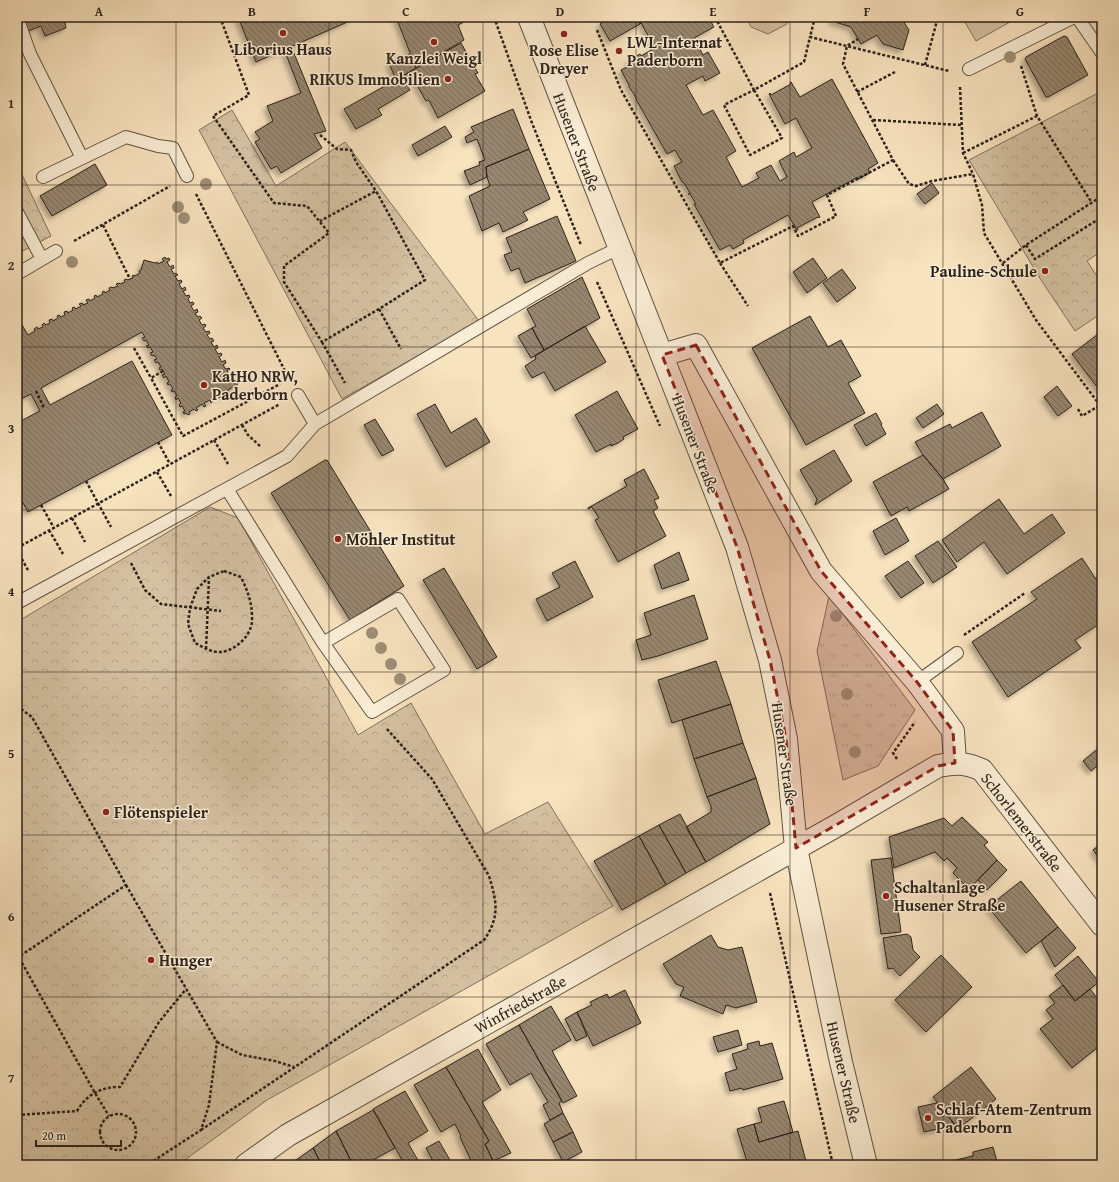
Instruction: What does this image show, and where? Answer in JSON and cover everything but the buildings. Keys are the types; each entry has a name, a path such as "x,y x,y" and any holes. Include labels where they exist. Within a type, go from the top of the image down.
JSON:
{"street":[{"name":"Husener Straße","path":"529,17 737,548 770,660 786,739 796,848 841,1062 866,1165"},
{"path":"662,355 696,345 821,570 917,682 953,731 955,763"},
{"name":"Schorlemerstraße","path":"796,848 938,766 955,763 968,764 982,770 1102,925"},
{"name":"Winfriedstraße","path":"246,1165 288,1135 796,848"}],"lane":[{"path":"17,17 30,54 82,158"},
{"path":"964,71 1074,17"},
{"path":"1077,17 1102,53"},
{"path":"43,177 126,137 158,146 173,148 187,176"},
{"path":"17,212 42,259"},
{"path":"17,603 287,456 315,424 588,263 619,248"},
{"path":"17,274 56,251"},
{"path":"298,394 315,424"},
{"path":"227,489 323,643 372,712 444,670 398,599 323,643"},
{"path":"917,682 957,653"}],"path":[{"path":"220,17 249,95 213,116 274,203 307,206 329,233 284,266 284,282 322,342 347,387"},
{"path":"494,17 532,123 588,263 660,428"},
{"path":"715,17 754,90 782,138 750,155 724,104 754,90 804,62 815,17"},
{"path":"925,65 938,17"},
{"path":"597,30 621,90 720,263 748,306"},
{"path":"810,37 925,65 964,71 961,125 963,153 973,174 982,205 984,232 1036,320 1101,404 1102,408"},
{"path":"858,39 847,46 843,64 893,160 909,184 916,186 932,181 973,174"},
{"path":"1014,46 1038,116 1092,203"},
{"path":"858,92 895,72"},
{"path":"963,153 1038,116"},
{"path":"872,120 961,125"},
{"path":"320,135 337,149 351,150 356,162 376,191 425,280 379,310 322,342"},
{"path":"720,263 793,226 798,236 836,216 827,196 893,160"},
{"path":"40,591 17,549 298,394 289,379 187,176 56,251"},
{"path":"320,221 376,191"},
{"path":"1003,263 1026,245 1102,196"},
{"path":"1026,245 1034,259 1102,217"},
{"path":"103,224 130,279"},
{"path":"379,310 401,349"},
{"path":"134,348 183,436 289,379"},
{"path":"151,378 163,371"},
{"path":"36,391 44,408"},
{"path":"1078,409 1082,416 1101,404"},
{"path":"242,425 248,436 261,446 272,464"},
{"path":"214,440 238,483"},
{"path":"158,442 170,464"},
{"path":"157,472 181,514"},
{"path":"86,481 145,590 161,604 221,611"},
{"path":"41,505 54,528"},
{"path":"72,518 95,560"},
{"path":"49,530 74,572"},
{"path":"224,571 241,577 250,595 253,620 246,638 230,649 220,652 206,649 195,643 188,624 190,608 197,589 209,577 224,571"},
{"path":"206,649 209,577"},
{"path":"960,637 1025,593"},
{"path":"897,759 893,753 930,700"},
{"path":"17,706 32,717 216,1042 242,1055 275,1061 294,1067"},
{"path":"147,1165 484,940 491,929 496,916 494,892 489,876 432,779 372,712"},
{"path":"776,859 767,883 833,1165"},
{"path":"109,1116 18,956 126,885"},
{"path":"17,1115 77,1111 83,1102 95,1093 108,1087 120,1087 160,1022 186,989"},
{"path":"201,1130 209,1105 216,1042"},
{"path":"117,1114 125,1115 132,1120 136,1127 136,1135 133,1142 127,1148 119,1150 111,1149 104,1144 100,1137 100,1129 103,1122 109,1116 117,1114"}],"highlighted area":[{"path":"696,345 821,571 917,682 953,731 955,763 938,766 796,848 786,739 770,660 737,547 662,355"}],"green space":[{"path":"746,17 788,17 787,24 768,34 751,27"},
{"path":"962,17 1019,17 976,41"},
{"path":"1102,91 1102,251 1087,261 1102,284 1102,313 1075,331 1041,280 969,160"},
{"path":"232,110 276,186 345,142 479,321 342,399 199,130"},
{"path":"17,164 51,236 17,254"},
{"path":"210,507 238,518 358,735 411,703 485,834 548,802 613,906 267,1100 178,1165 17,1165 17,622"},
{"path":"829,596 915,710 878,766 843,780 817,651"}],"place":[{"name":"Liborius Haus","path":"283,33"},
{"name":"Rose Elise Dreyer","path":"564,34"},
{"name":"Kanzlei Weigl","path":"434,42"},
{"name":"LWL-Internat Paderborn","path":"619,51"},
{"name":"RIKUS Immobilien","path":"448,79"},
{"name":"Pauline-Schule","path":"1045,271"},
{"name":"KatHO NRW, Paderborn","path":"204,385"},
{"name":"Möhler Institut","path":"338,539"},
{"name":"Flötenspieler","path":"106,812"},
{"name":"Schaltanlage Husener Straße","path":"886,896"},
{"name":"Hunger","path":"151,960"},
{"name":"Schlaf-Atem-Zentrum Paderborn","path":"928,1118"}]}
